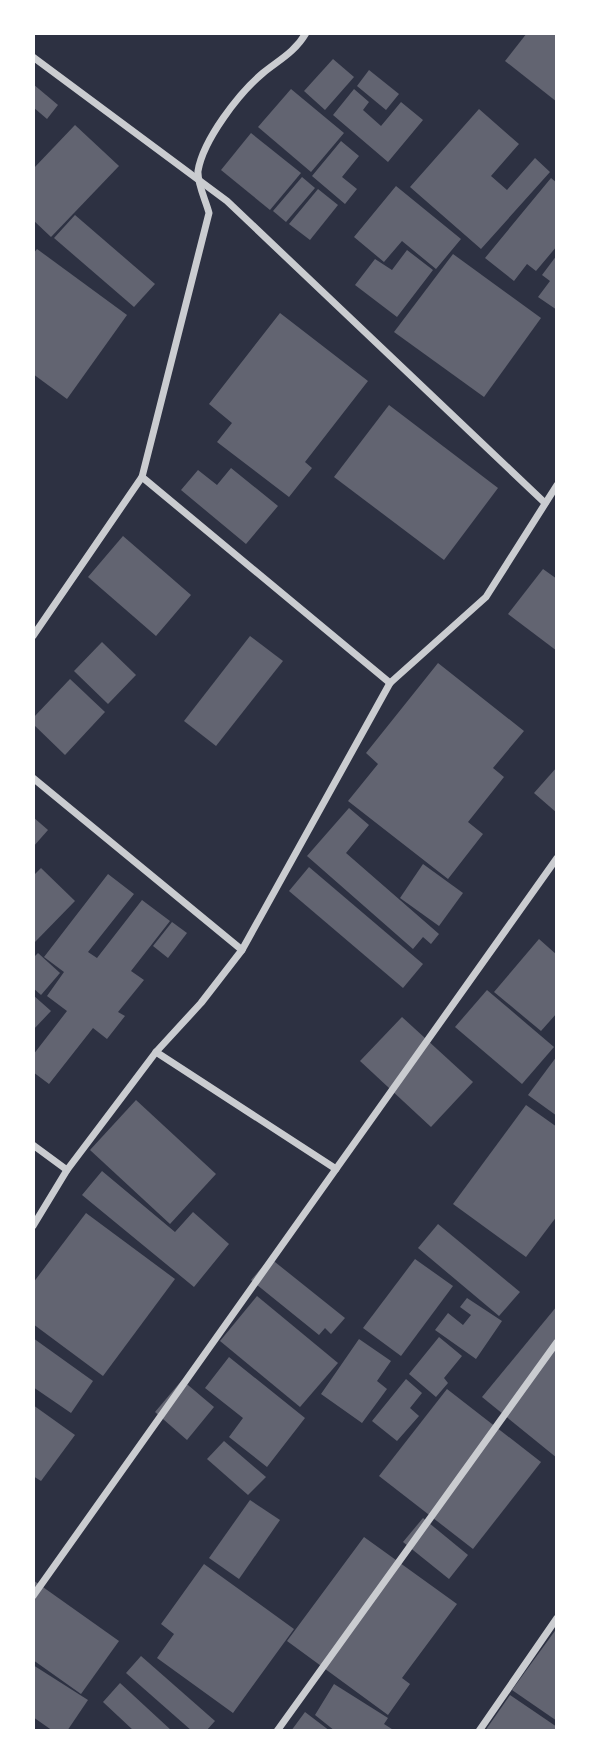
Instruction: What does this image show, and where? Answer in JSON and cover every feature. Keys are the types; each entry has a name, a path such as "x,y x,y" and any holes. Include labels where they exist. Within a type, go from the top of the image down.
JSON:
{"street":[{"path":"33,636 142,477 209,212 198,172 216,128 238,97 263,73 286,58 306,33"},
{"path":"33,57 237,211 545,503"},
{"path":"142,477 390,683"},
{"path":"33,1226 67,1170 156,1052 201,1003 242,950 390,683 486,597 557,485"},
{"path":"33,778 242,950"},
{"path":"33,1596 557,858"},
{"path":"156,1052 336,1169"},
{"path":"33,1145 67,1170"},
{"path":"277,1731 557,1342"},
{"path":"479,1731 557,1618"}],"building":[{"path":"527,33 557,33 557,102 505,61"},
{"path":"333,59 354,77 325,110 304,91"},
{"path":"369,70 399,94 386,110 357,86"},
{"path":"33,84 58,105 47,119 33,107"},
{"path":"291,89 344,133 311,172 258,127"},
{"path":"354,89 369,102 363,110 381,126 401,102 423,120 388,162 333,115"},
{"path":"479,109 519,144 491,176 507,190 535,158 550,172 481,249 410,187"},
{"path":"75,125 119,166 51,237 33,220 33,169"},
{"path":"251,133 301,173 270,210 221,170"},
{"path":"341,141 359,156 342,177 357,189 345,204 312,176"},
{"path":"302,177 315,188 286,222 273,211"},
{"path":"551,178 557,183 557,246 536,271 527,264 514,281 485,258"},
{"path":"396,186 461,239 436,269 402,241 384,262 354,237"},
{"path":"318,189 338,205 310,240 289,224"},
{"path":"75,215 155,284 134,307 54,238"},
{"path":"37,249 127,315 67,399 33,374 33,254"},
{"path":"407,250 433,270 397,317 355,285 375,259 392,270"},
{"path":"453,254 541,318 484,397 394,332"},
{"path":"557,255 557,310 538,297 550,281 542,275"},
{"path":"280,313 368,381 305,462 312,468 289,497 217,442 232,423 209,404"},
{"path":"389,405 498,488 444,560 334,477"},
{"path":"231,468 278,506 246,544 181,490 198,470 217,485"},
{"path":"123,536 191,595 156,636 88,577"},
{"path":"543,569 557,579 557,651 508,614"},
{"path":"250,636 283,661 216,746 184,721"},
{"path":"102,642 136,675 108,704 74,671"},
{"path":"438,663 524,731 493,768 504,777 468,822 483,834 448,879 348,801 378,764 366,753"},
{"path":"70,679 105,712 65,755 33,724 33,718"},
{"path":"557,767 557,813 534,793"},
{"path":"349,808 369,825 346,853 439,934 431,944 423,937 413,949 307,856"},
{"path":"33,817 48,830 33,847"},
{"path":"423,864 463,893 439,926 400,898"},
{"path":"309,867 423,964 403,988 289,891"},
{"path":"41,868 75,901 33,944 33,876"},
{"path":"108,874 134,894 88,952 97,958 142,900 170,921 131,971 144,980 118,1012 125,1016 107,1039 93,1028 49,1084 33,1072 33,1055 67,1011 47,996 64,972 44,957"},
{"path":"172,922 187,933 168,958 153,946"},
{"path":"539,939 557,955 557,1013 541,1031 494,992"},
{"path":"38,953 60,973 41,995 33,988 33,958"},
{"path":"487,990 554,1047 522,1084 455,1027"},
{"path":"33,995 51,1011 33,1030"},
{"path":"402,1017 473,1082 431,1127 360,1061"},
{"path":"557,1056 557,1116 528,1095"},
{"path":"136,1100 216,1174 170,1224 90,1150"},
{"path":"526,1105 557,1127 557,1216 526,1257 453,1204"},
{"path":"102,1171 175,1232 193,1212 229,1244 194,1287 82,1195"},
{"path":"86,1213 175,1279 103,1376 33,1324 33,1283"},
{"path":"438,1224 520,1292 499,1316 418,1248"},
{"path":"270,1258 345,1318 331,1334 325,1328 319,1335 251,1280"},
{"path":"415,1259 453,1286 401,1356 363,1328"},
{"path":"257,1296 338,1363 300,1407 220,1341"},
{"path":"467,1298 502,1321 476,1359 435,1330 448,1313 463,1325 471,1315 460,1307"},
{"path":"557,1306 557,1458 482,1397"},
{"path":"439,1337 462,1356 444,1378 448,1383 436,1397 409,1374"},
{"path":"33,1338 93,1381 71,1413 33,1387"},
{"path":"359,1339 391,1361 377,1381 387,1389 362,1423 321,1394"},
{"path":"229,1357 305,1418 267,1467 229,1437 243,1418 205,1388"},
{"path":"406,1379 422,1393 410,1408 419,1416 397,1441 372,1421"},
{"path":"182,1380 214,1407 187,1440 155,1412"},
{"path":"447,1389 541,1462 473,1549 379,1476"},
{"path":"33,1405 75,1435 41,1481 33,1476"},
{"path":"224,1441 266,1477 248,1495 207,1459"},
{"path":"250,1500 280,1520 239,1579 209,1558"},
{"path":"423,1518 468,1555 449,1579 403,1542"},
{"path":"364,1537 457,1604 402,1678 410,1684 388,1715 287,1641"},
{"path":"204,1564 294,1629 233,1713 157,1658 174,1634 161,1624"},
{"path":"33,1580 119,1641 81,1694 33,1660"},
{"path":"557,1628 557,1721 512,1690"},
{"path":"141,1656 215,1721 206,1731 192,1731 126,1673"},
{"path":"33,1665 88,1700 67,1731 53,1731 33,1717"},
{"path":"120,1683 172,1731 134,1731 103,1702"},
{"path":"334,1684 388,1718 384,1724 395,1731 335,1731 315,1715"},
{"path":"510,1695 557,1727 557,1731 485,1731"},
{"path":"305,1712 330,1731 291,1731"}]}
